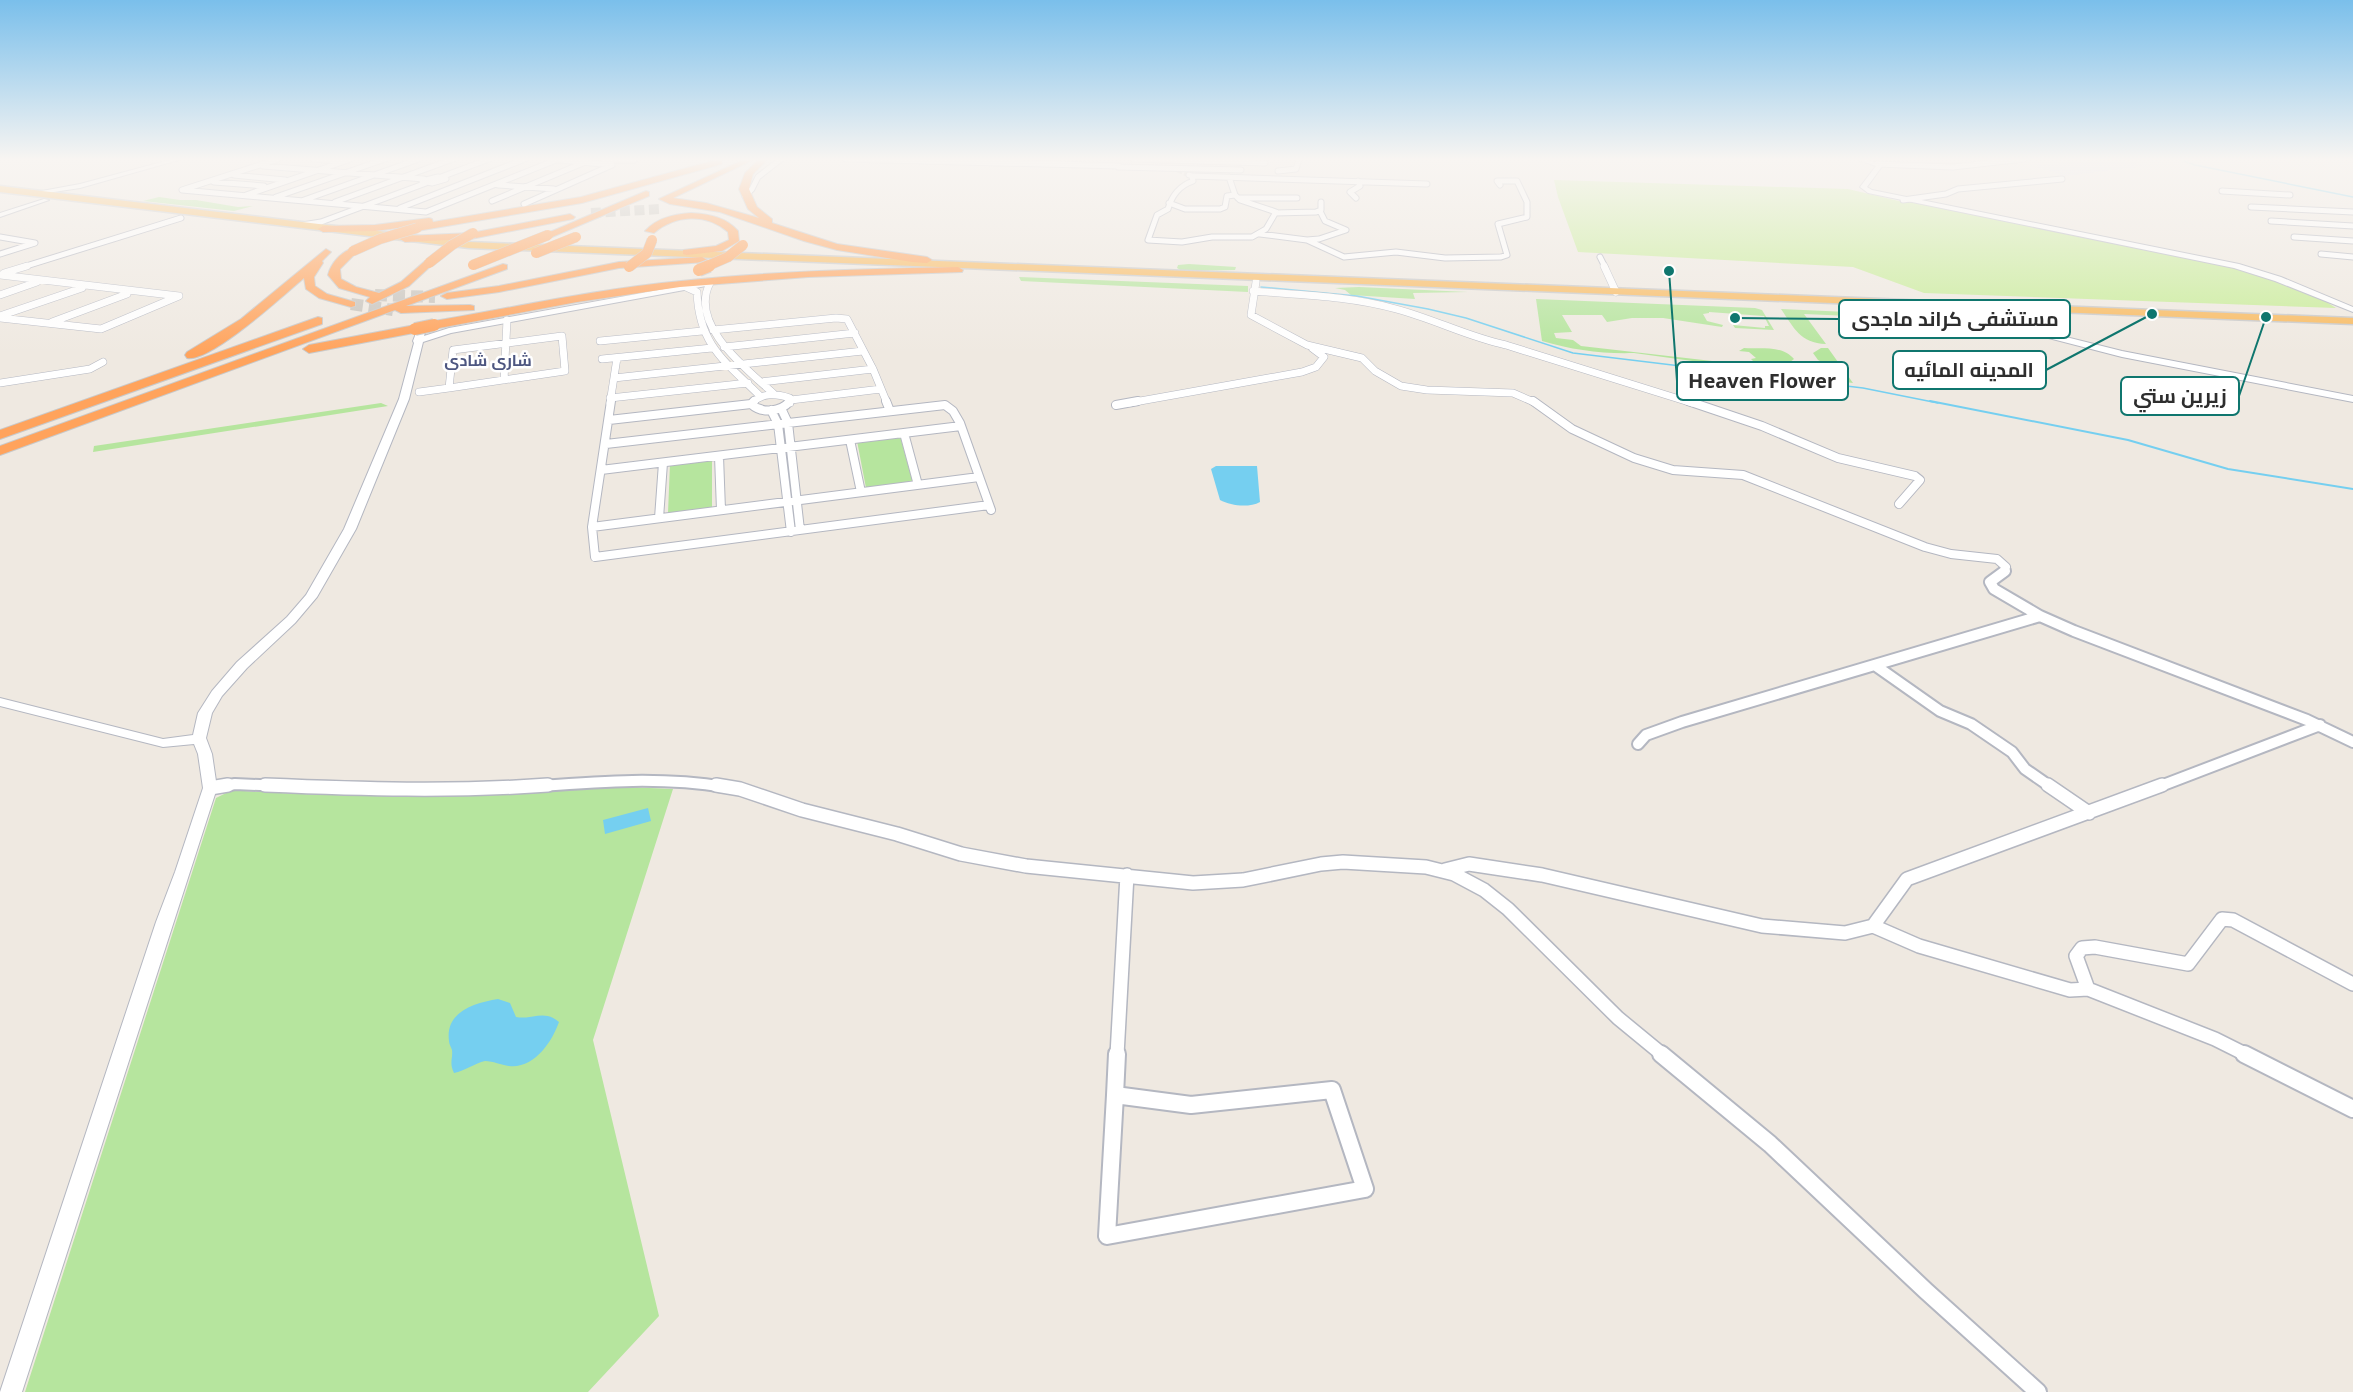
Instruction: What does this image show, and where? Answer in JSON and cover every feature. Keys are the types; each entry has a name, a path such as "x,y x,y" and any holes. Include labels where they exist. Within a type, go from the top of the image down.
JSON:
{"highway":[{"path":"250,224 469,245 971,265 1191,277 1254,287 2126,312 2353,322"},
{"path":"285,224 322,231 466,249 701,265"},
{"path":"322,231 404,224"},
{"path":"442,224 417,228 380,239 353,251 334,267 335,280 351,290 374,298 405,284 452,245 473,233 497,224"},
{"path":"405,239 471,236 534,224"},
{"path":"0,434 374,298 473,265 576,224"},
{"path":"650,224 651,236"},
{"path":"422,330 443,314 532,300 589,284 629,267 647,253 651,236 658,224"},
{"path":"680,254 726,247 734,241 734,234 724,224"},
{"path":"185,384 288,353 422,330 660,281 728,257 744,236 735,224"},
{"path":"766,224 862,252 971,265"},
{"path":"776,224 793,233"},
{"path":"322,231 328,244 326,252 310,274 310,286 323,296 351,304"},
{"path":"0,451 513,262 581,234"},
{"path":"0,434 140,379 215,343 250,320 326,252"},
{"path":"435,297 499,289 630,264 958,270 1616,291 1921,309 2353,322"},
{"path":"536,306 639,289 742,278 958,270"},
{"path":"422,330 419,319 399,310 478,307"},
{"path":"2126,312 2138,317"}],"street":[{"path":"1,273 156,224"},
{"path":"293,225 307,224"},
{"path":"322,224 322,231"},
{"path":"1154,224 1148,240 1182,242 1212,237 1248,238 1260,234 1307,240 1346,230 1332,224"},
{"path":"1260,234 1267,224"},
{"path":"1307,240 1344,257 1383,252 1417,253 1445,258 1505,256 1507,255 1498,224"},
{"path":"2024,224 2236,266 2278,279 2353,310"},
{"path":"2320,224 2353,226"},
{"path":"0,237 35,243 0,254"},
{"path":"2294,237 2353,241"},
{"path":"2321,254 2353,257"},
{"path":"1600,257 1616,291"},
{"path":"0,317 104,328 178,296 85,287 1,273"},
{"path":"10,1392 210,788 205,754 199,738 205,713 217,694 242,665 291,620 311,597 350,529 404,399 422,330 438,333 686,286 742,278"},
{"path":"0,295 41,281"},
{"path":"710,283 706,291 707,312 713,330 724,347 740,364 774,394"},
{"path":"686,286 697,292 698,316 702,331 712,348 761,397"},
{"path":"0,317 85,287"},
{"path":"1116,405 1302,372 1316,367 1324,357 1307,345 1251,315 1254,287 1393,308 1437,321 1476,339 1506,345 1752,423 1838,458 1915,476 1920,480 1899,504"},
{"path":"48,323 131,292"},
{"path":"1921,309 1963,314 2122,354 2353,399"},
{"path":"2015,312 1997,316 2000,321 2016,326"},
{"path":"713,330 841,318 848,320 873,369 890,411"},
{"path":"504,380 507,320"},
{"path":"600,341 702,331"},
{"path":"724,347 855,333"},
{"path":"419,392 565,371 562,336 453,350 448,387"},
{"path":"1307,345 1362,358 1375,371 1401,386 1427,390 1514,393 1537,404 1572,429 1605,446 1652,465 1674,470 1743,475 1924,548 1951,554 1997,559 2006,567 2005,571 1990,582 1994,589 2040,616 2320,726 2353,742"},
{"path":"602,359 712,348"},
{"path":"614,378 863,351"},
{"path":"606,444 945,405 955,414 961,426 990,508 599,558 593,555 592,527 617,358"},
{"path":"0,382 90,369 103,362"},
{"path":"761,382 873,369"},
{"path":"610,398 748,383"},
{"path":"751,404 757,409 771,410 781,408 791,400 881,389"},
{"path":"609,420 751,404 761,397 774,394 786,396 791,400"},
{"path":"781,408 788,423 787,447 796,531"},
{"path":"771,410 787,447"},
{"path":"601,470 961,426"},
{"path":"904,433 918,485"},
{"path":"850,440 861,492"},
{"path":"719,456 721,510"},
{"path":"659,518 663,463"},
{"path":"592,527 979,477"},
{"path":"1638,744 1646,735 1682,722 2040,616"},
{"path":"1876,666 1940,711 1971,724 2012,752 2025,769 2089,813"},
{"path":"0,702 163,742 181,742 199,738"},
{"path":"1873,926 1907,879 2320,726"},
{"path":"210,788 235,784 369,789 493,789 635,779 690,781 740,789 802,810 985,859 1026,866 1193,883 1226,882 1343,862 1426,867 1445,871 1472,882 1508,909 1618,1018 1770,1144 2038,1392"},
{"path":"1445,871 1469,864 1542,876 1762,926 1845,933 1873,926 1919,946 2070,990 2088,989 2215,1039 2353,1109"},
{"path":"1113,1095 1191,1105 1332,1090 1365,1188 1107,1236 1113,1095 1127,875"},
{"path":"2088,989 2076,956 2082,948 2095,947 2188,964 2222,918 2244,926 2353,984"}],"green space":[{"path":"1568,224 2022,224 2242,269 2317,296 2336,308 1924,293 1853,267 1578,252"},
{"path":"1178,265 1236,267 1235,270 1182,271 1177,268"},
{"path":"1019,277 1248,286 1248,292 1021,281"},
{"path":"1335,288 1468,292 1413,293 1415,299 1351,295 1345,290"},
{"path":"1536,299 1755,308 1762,310 1774,330 1735,328 1733,325 1765,328 1769,326 1764,316 1709,312 1703,314 1707,321 1723,325 1722,327 1663,318 1632,318 1607,322 1602,315 1562,315 1572,332 1554,333 1556,338 1573,340 1581,346 1747,365 1795,366 1814,371 1826,368 1826,364 1818,360 1813,353 1821,348 1828,348 1853,383 1634,353 1588,351 1553,344 1542,341"},
{"path":"1781,309 1870,313 1873,317 1804,314 1826,344 1810,341 1804,337 1794,328"},
{"path":"1744,348 1778,350 1794,359 1790,362 1753,361 1751,359 1756,358 1749,352 1739,351"},
{"path":"381,403 388,406 93,452 94,446"},
{"path":"900,436 913,483 866,488 857,441"},
{"path":"712,459 712,508 668,513 670,464"},
{"path":"602,786 673,789 593,1040 659,1316 588,1392 25,1392 216,798 232,790 371,796 510,792"}],"water":[{"path":"1216,466 1257,466 1260,502 1240,506 1220,500 1211,469"},
{"path":"648,808 651,821 605,834 603,820"},
{"path":"498,999 510,1003 516,1017 543,1015 554,1018 559,1022 552,1038 534,1059 518,1066 485,1061 454,1073 449,1041 452,1022 463,1010 471,1006"}],"waterway":[{"path":"1261,287 1357,296 1428,309 1466,318 1573,353 1863,388 1938,403"},
{"path":"1930,401 2128,440 2228,469 2353,489"}],"tunnel":[{"path":"375,295 435,297"},
{"path":"351,304 393,310"}],"place":[{"name":"Heaven Flower","path":"1669,271"},
{"name":"المدينه المائيه","path":"2152,314"},
{"name":"زيرين ستي","path":"2266,317"},
{"name":"مستشفی کراند ماجدی","path":"1735,318"}],"district":[{"name":"شاری شادی","path":"488,360"}]}
